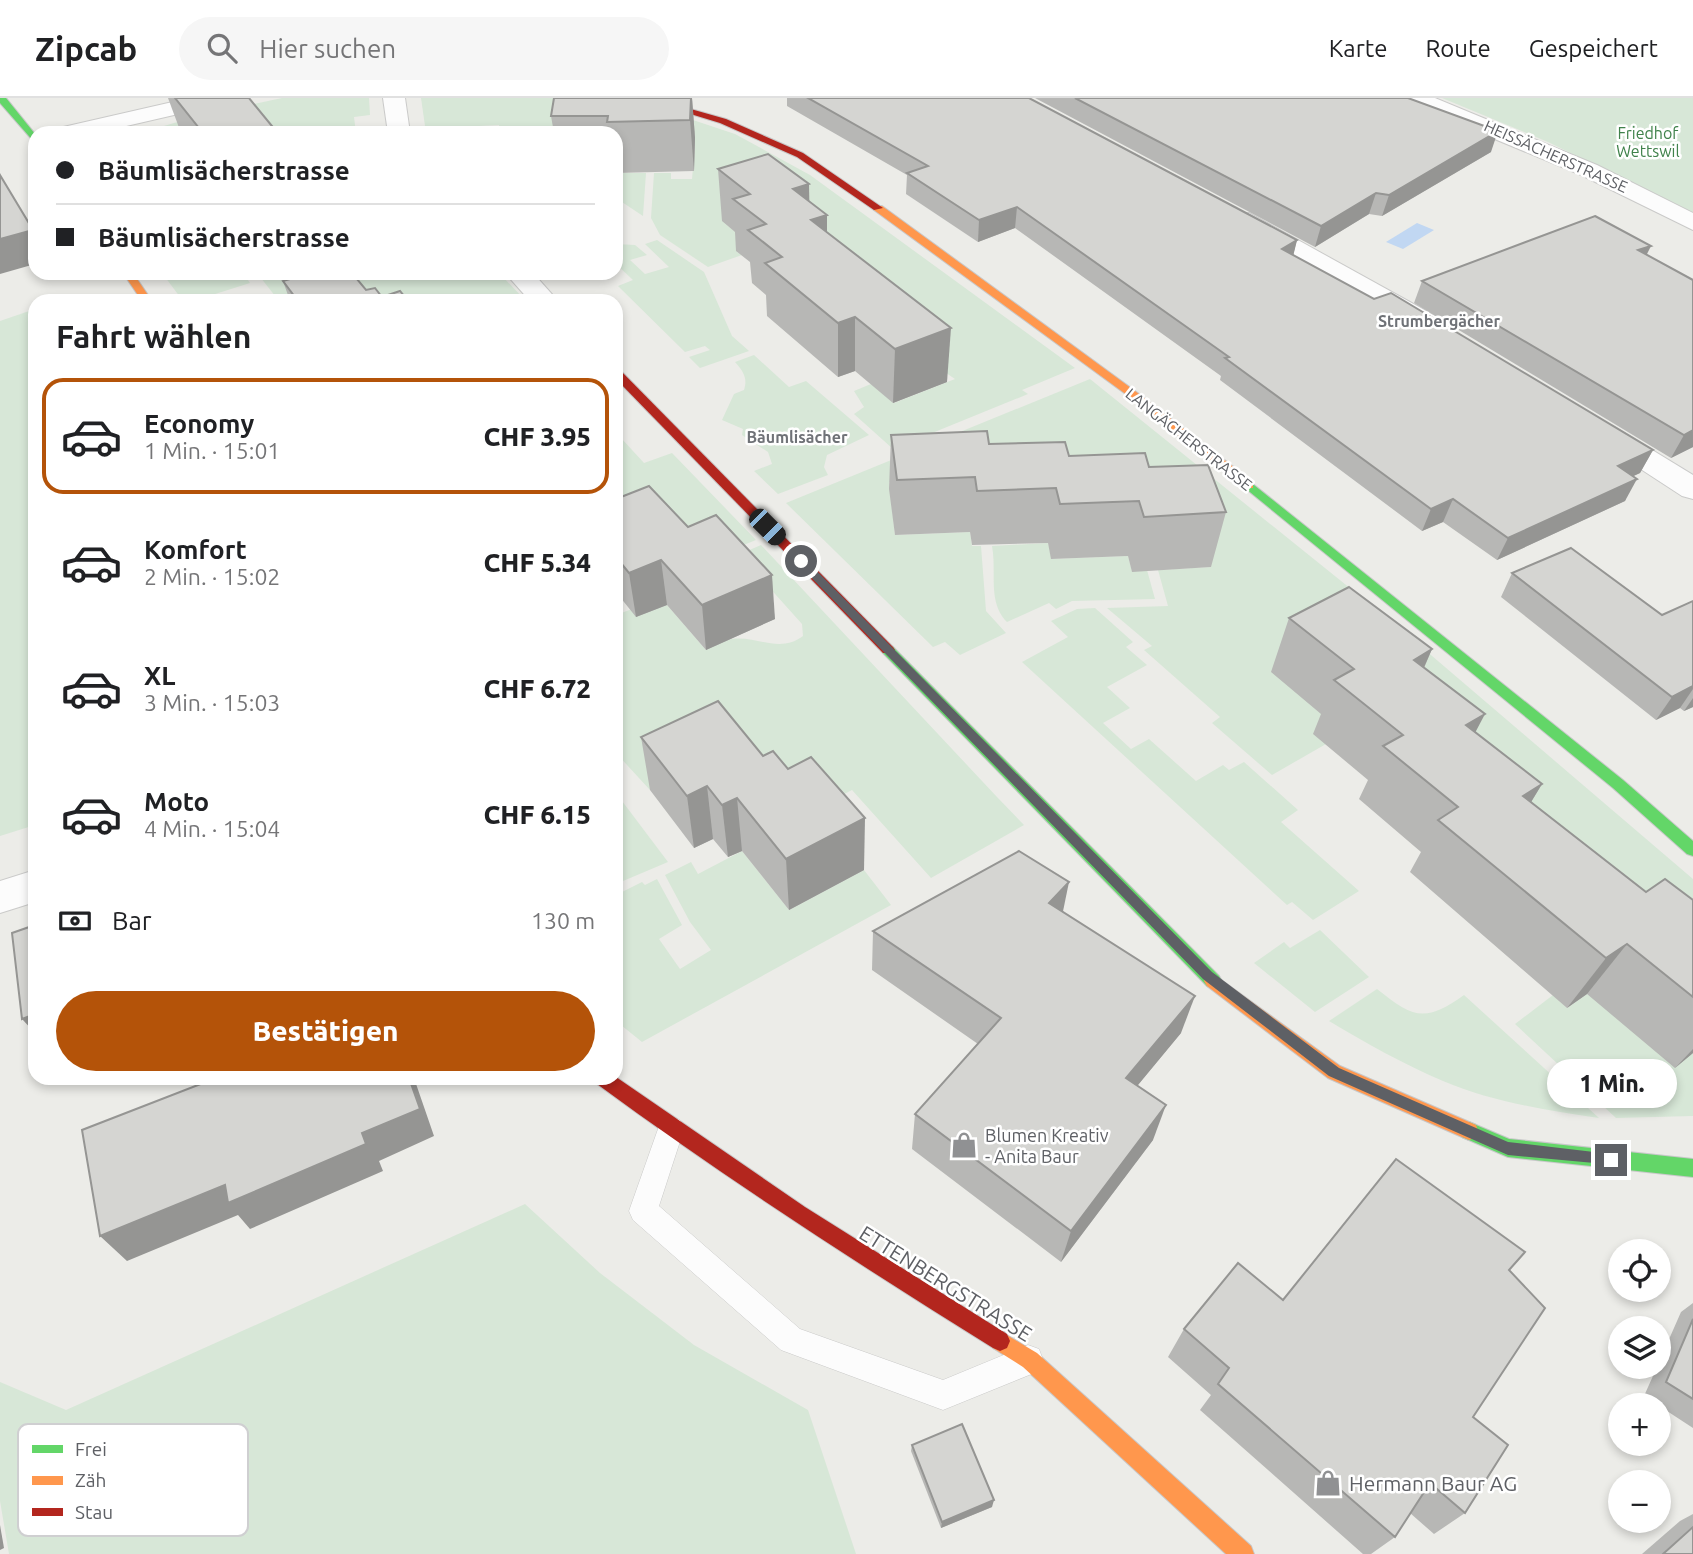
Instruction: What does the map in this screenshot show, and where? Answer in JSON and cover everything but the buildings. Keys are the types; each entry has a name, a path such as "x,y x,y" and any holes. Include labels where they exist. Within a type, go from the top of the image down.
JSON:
{"street":[{"path":"1,98 28,131"},
{"path":"97,126 218,98"},
{"path":"394,98 398,126"},
{"name":"LANGÄCHERSTRASSE","path":"642,98 723,121 800,155 878,208 1131,393 1260,493 1608,775 1693,850"},
{"name":"HEISSÄCHERSTRASSE","path":"1416,98 1548,151 1639,193 1693,223"},
{"path":"1229,209 1449,336"},
{"path":"525,280 538,294"},
{"path":"623,379 1207,976 1334,1072 1508,1149 1693,1168"},
{"path":"1578,416 1693,489"},
{"path":"0,897 28,888"},
{"name":"ETTENBERGSTRASSE","path":"612,1085 671,1129 876,1265 1030,1360 1242,1554"}],"lane":[{"path":"671,1129 643,1211 791,1340 943,1395 1030,1360"}],"green space":[{"path":"282,98 369,98 370,115 354,117 355,126 164,126 197,116"},
{"path":"421,98 602,98 687,118 735,134 810,175 1075,368 1022,390 1028,394 893,449 854,414 864,407 854,391 871,384 894,403 955,379 723,222 753,246 737,252 742,255 708,267 660,235 651,218 654,173 671,173 671,179 692,179 695,146 623,134 623,126 425,126"},
{"name":"Friedhof Wettswil","path":"1442,98 1693,98 1693,213 1548,142"},
{"path":"623,173 646,173 643,216 623,203"},
{"path":"657,240 704,272 732,336 749,351 700,368 689,357 710,350 705,346 685,352 618,286 633,280 623,271 623,244 635,245 647,255 630,260 645,274 669,267 645,244"},
{"path":"167,280 248,280 250,283 215,294 178,294"},
{"path":"262,280 506,280 519,294 274,294"},
{"path":"28,311 28,827 0,836 0,321"},
{"path":"754,355 789,387 806,381 869,435 827,455 824,467 828,475 778,494 754,471 772,464 768,452 742,435 743,429 722,420 734,394 744,390 745,386 744,375 735,362"},
{"path":"1090,379 1397,626 1693,879 1693,984 1332,723 1326,744 1272,775 1212,723 1220,717 1144,650 1152,646 1107,608 1168,606 1158,570 1211,567 914,481 889,482 895,535 970,532 972,546 981,546 986,611 1006,633 960,655 945,642 933,647 786,503"},
{"path":"623,440 644,463 672,453 756,540 699,563 623,508"},
{"path":"1048,543 1052,559 1128,556 1132,571 1147,570 1155,599 1072,601 1056,609 1049,603 1007,622 995,596 992,546"},
{"path":"761,545 1024,825 931,878 852,790 791,822 724,756 650,790 623,761 623,612 632,609 638,616 667,605 706,650 724,641 737,639 784,644 803,636 802,624 767,585 731,558"},
{"path":"1095,608 1133,642 1126,647 1147,665 1107,687 1130,708 1103,723 1131,749 1149,739 1196,781 1223,765 1229,770 1244,762 1298,810 1281,822 1359,891 1313,920 1292,902 1287,905 1022,662 1068,637 1051,621 1077,609"},
{"path":"623,802 668,862 623,881"},
{"path":"742,851 789,910 864,870 891,905 642,1042 623,1027 623,892 642,882 645,885 657,879 682,925 659,939 680,969 711,950 690,922 665,875 691,862 698,874"},
{"path":"1320,930 1369,977 1315,1012 1254,963 1284,942 1290,948"},
{"path":"1377,989 1400,1006 1419,1013 1439,1010 1464,995 1599,1118 1481,1095 1399,1060 1329,1021"},
{"path":"1587,994 1693,1053 1693,1116 1616,1118 1515,1024 1553,995 1567,1008"},
{"path":"525,1204 600,1273 694,1345 808,1410 856,1554 9,1554 0,1501 0,1382 66,1410"}],"water":[{"path":"1417,223 1434,230 1403,249 1386,242"}],"traffic: fast":[{"path":"1,98 28,131"},
{"path":"1249,485 1618,784 1693,850"},
{"path":"888,650 1213,981"},
{"path":"1469,1131 1508,1148 1693,1168"}],"traffic: slow":[{"path":"878,208 1131,393 1249,485"},
{"path":"133,280 142,294"},
{"path":"1213,981 1334,1072 1469,1131"},
{"path":"1000,1341 1030,1360 1243,1554"}],"traffic: jam":[{"path":"642,98 723,121 800,155 878,208"},
{"path":"623,379 888,650"},
{"path":"613,1085 799,1214 1000,1341"}],"place":[{"name":"Blumen Kreativ - Anita Baur","path":"964,1145"},
{"name":"Hermann Baur AG","path":"1328,1483"}],"district":[{"name":"Strumbergächer","path":"1439,321"},
{"name":"Bäumlisächer","path":"797,437"}],"route":[{"path":"801,561 1207,976 1334,1072 1508,1149 1611,1160"}]}
